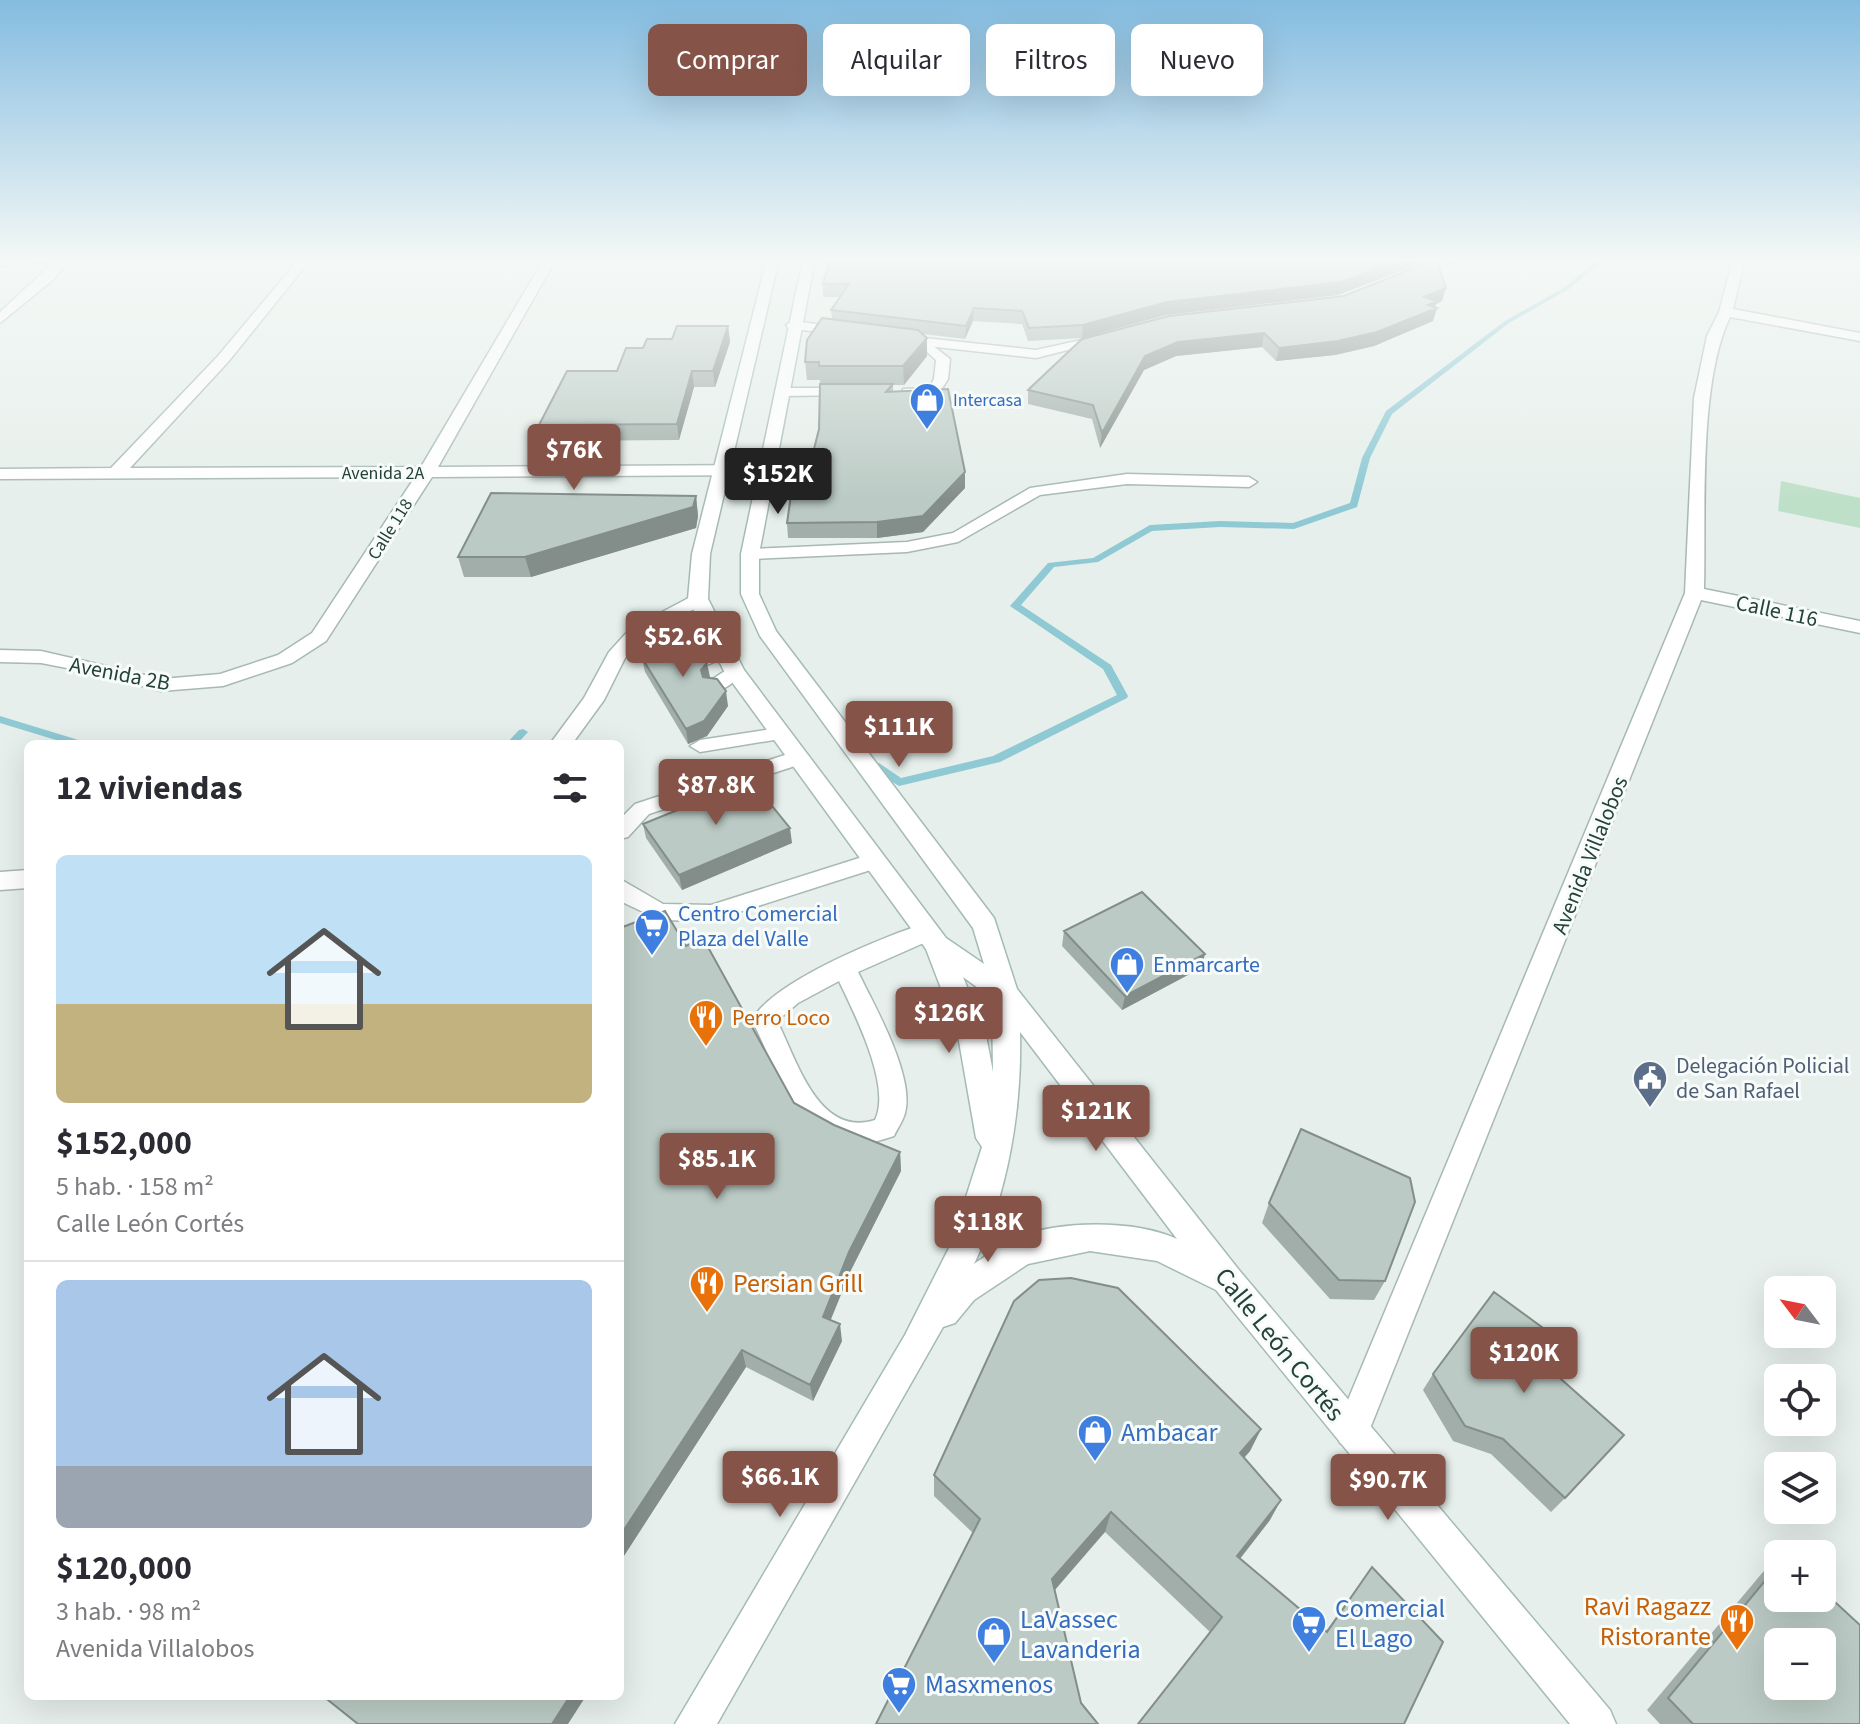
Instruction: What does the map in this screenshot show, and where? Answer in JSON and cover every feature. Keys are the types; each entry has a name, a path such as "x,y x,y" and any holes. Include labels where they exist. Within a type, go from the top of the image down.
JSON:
{"street":[{"path":"116,473 240,339"},
{"name":"Calle 118","path":"285,659 319,637 426,473 503,339"},
{"name":"Calle León Cortés","path":"753,339 701,554 698,599 734,671 932,938 1005,993 1228,1281 1596,1724"},
{"name":"Calle León Cortés","path":"791,339 750,554 750,594 767,632 985,925 1005,993"},
{"path":"904,339 1036,354 1100,339"},
{"name":"Avenida Villalobos","path":"1352,1431 1694,593 1702,398 1713,339"},
{"name":"Avenida 2A","path":"0,474 767,470"},
{"name":"Calle 116","path":"1694,593 1860,627"},
{"path":"564,740 594,700 616,656 637,633 698,599"},
{"name":"Avenida 2B","path":"0,656 41,657 101,668 161,685 223,680 285,659"},
{"path":"0,881 24,879"},
{"path":"932,938 971,1030 995,1156"},
{"path":"695,1724 917,1346 966,1247 995,1156 1007,1070 1005,993"},
{"path":"917,1346 963,1289 1021,1251 1076,1239 1090,1237 1161,1247 1228,1281"}],"lane":[{"path":"783,392 933,392 941,379 943,359 923,342"},
{"path":"750,554 907,547 958,537 1036,491 1127,479 1249,482"},
{"path":"700,662 721,648"},
{"path":"715,686 734,671"},
{"path":"700,746 779,734"},
{"path":"624,828 642,809 797,758"},
{"path":"624,893 660,912 711,913 875,861"},
{"path":"845,969 882,1050 893,1097 894,1112 888,1125 877,1134 848,1134 828,1128 819,1121 764,1020 775,1004 845,969 932,938"}],"green space":[{"path":"1781,481 1860,498 1860,528 1778,511"}],"building":[{"path":"647,339 724,339 713,371 692,371 677,424 539,425 567,371 617,371 626,348 643,348"},
{"path":"926,339 903,366 819,366 819,362 805,362 807,340"},
{"path":"1082,339 1202,339 1178,342 1145,356 1102,433 1093,405 1028,390"},
{"path":"1270,339 1345,339 1338,341 1279,348"},
{"path":"820,384 893,384 886,392 948,389 965,472 923,516 877,522 787,523 796,459 812,457 819,429"},
{"path":"491,493 696,496 693,507 525,557 458,557"},
{"path":"686,631 692,640 688,644 688,654 702,654 707,663 701,670 703,677 717,679 726,691 704,721 686,729 642,658 659,638"},
{"path":"751,780 790,828 679,875 643,824"},
{"path":"1142,892 1205,954 1125,996 1064,931"},
{"path":"665,911 686,946 703,938 794,1103 834,1125 900,1152 849,1252 823,1317 840,1324 810,1385 742,1350 624,1530 624,926"},
{"path":"1301,1129 1410,1178 1415,1202 1385,1281 1339,1280 1269,1203"},
{"path":"1071,1278 1118,1288 1261,1429 1240,1453 1281,1500 1237,1556 1327,1632 1372,1567 1443,1642 1404,1724 1138,1724 1222,1617 1111,1512 1052,1579 1081,1703 1098,1724 876,1724 980,1519 934,1475 1014,1301 1039,1280"},
{"path":"1494,1292 1569,1347 1552,1371 1624,1435 1565,1498 1503,1439 1465,1426 1433,1374"},
{"name":"Ravi Ragazz Ristorante","path":"1764,1582 1764,1612 1836,1612 1836,1603 1860,1625 1860,1724 1693,1724 1668,1698"},
{"path":"328,1700 567,1700 552,1724 358,1724"}],"waterway":[{"path":"875,766 899,782 996,759 1123,696 1107,667 1015,606 1051,565 1095,560 1150,528 1220,524 1294,526 1354,505 1366,458 1389,413 1484,339"},
{"path":"0,719 68,740"},
{"path":"847,726 854,729 864,751"},
{"path":"515,740 523,732"}],"place":[{"name":"Intercasa","path":"927,431"},
{"name":"Centro Comercial Plaza del Valle","path":"652,957"},
{"name":"Enmarcarte","path":"1127,995"},
{"name":"Perro Loco","path":"706,1048"},
{"name":"Delegación Policial de San Rafael","path":"1650,1109"},
{"name":"Persian Grill","path":"707,1314"},
{"name":"Ambacar","path":"1095,1463"},
{"name":"Ravi Ragazz Ristorante","path":"1737,1652"},
{"name":"Comercial El Lago","path":"1309,1654"},
{"name":"LaVassec Lavanderia","path":"994,1665"},
{"name":"Masxmenos","path":"899,1715"}]}
